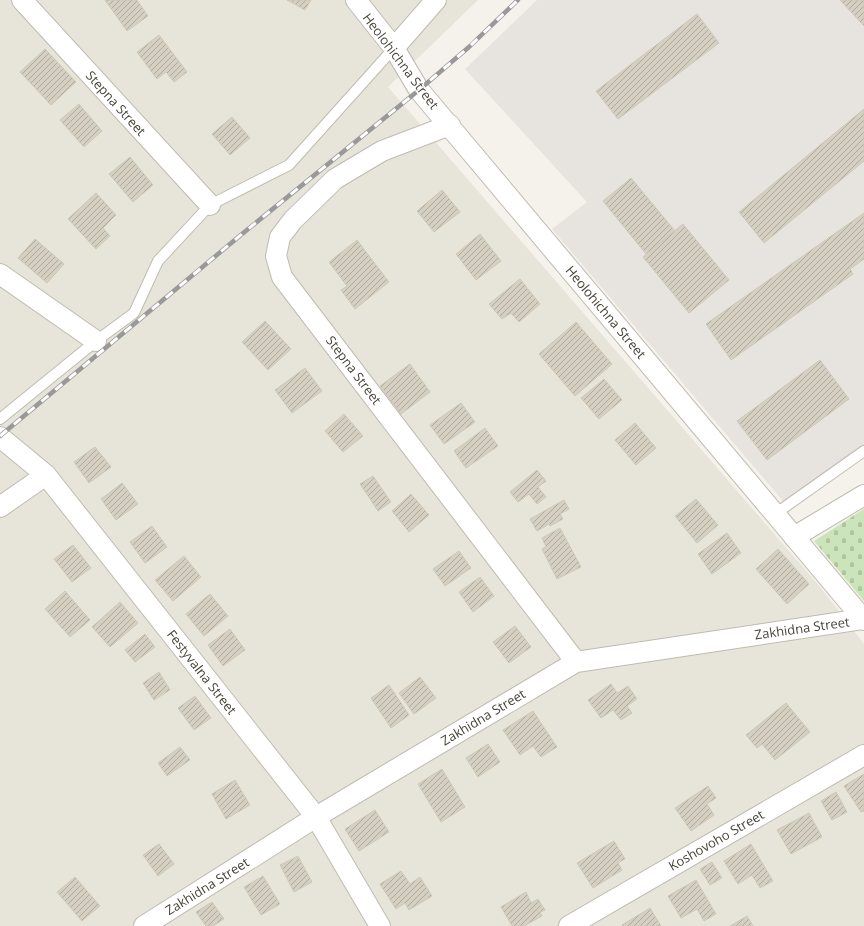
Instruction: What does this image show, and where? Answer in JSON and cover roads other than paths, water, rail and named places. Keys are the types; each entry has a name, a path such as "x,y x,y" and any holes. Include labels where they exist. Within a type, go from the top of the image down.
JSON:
{"street":[{"name":"Stepna Street","path":"22,0 210,205"},
{"name":"Heolohichna Street","path":"356,0 394,48 420,90 864,620"},
{"path":"394,48 436,0"},
{"name":"Stepna Street","path":"450,124 382,151 335,179 293,220 280,237 276,256 282,277 576,662"},
{"path":"0,274 96,341"},
{"name":"Festyvalna Street","path":"0,437 46,475 316,817 380,926"},
{"path":"0,507 46,475"},
{"path":"794,537 864,495"},
{"name":"Zakhidna Street","path":"144,926 316,817 576,662 864,620"},
{"name":"Koshovoho Street","path":"569,926 864,755"}],"lane":[{"path":"0,419 96,341 134,313 158,261 210,205 289,165 394,48"},
{"path":"776,514 864,451"}],"railway":[{"path":"0,436 242,234 419,90 469,47 518,0"}]}
